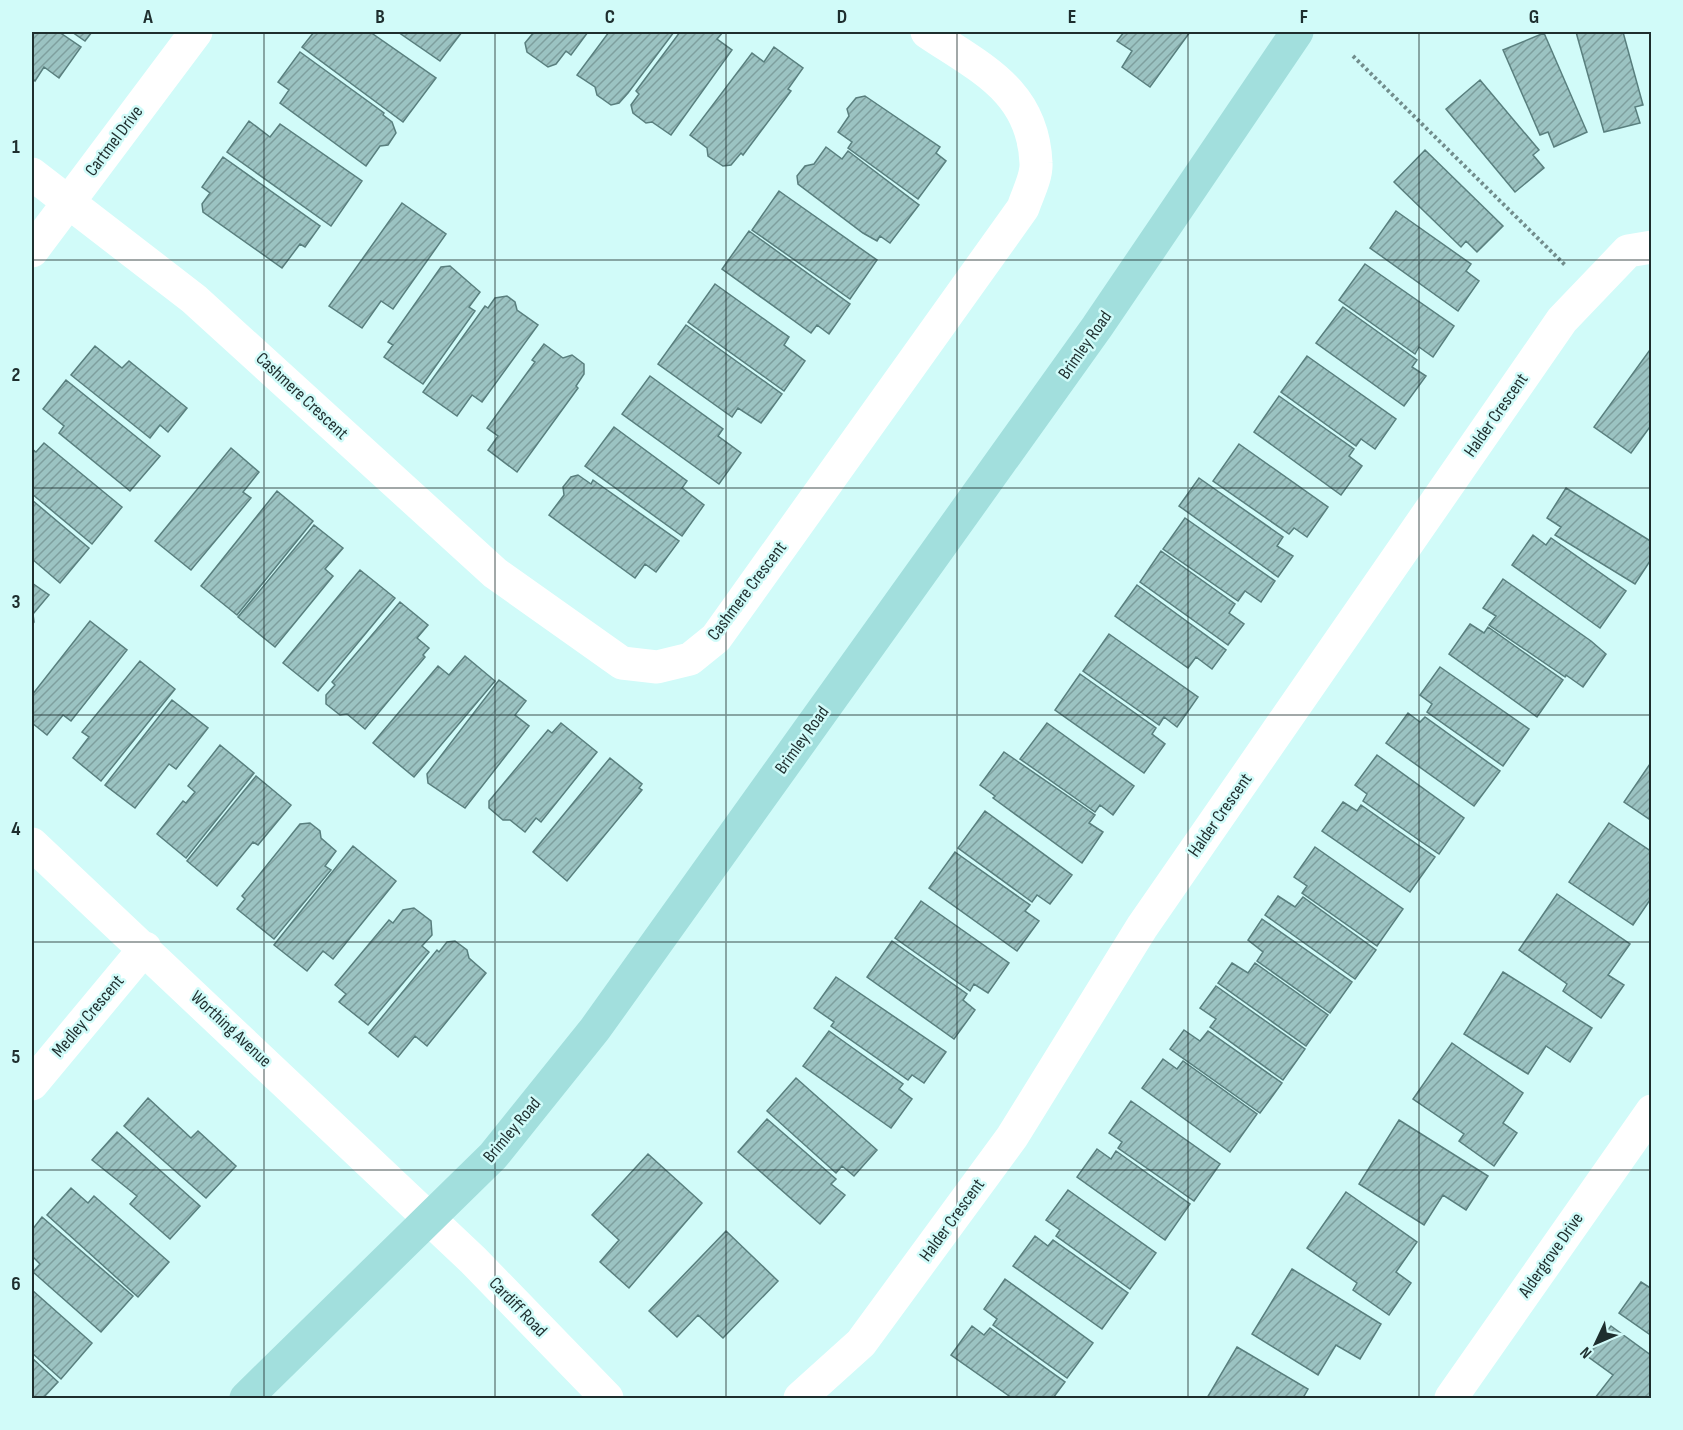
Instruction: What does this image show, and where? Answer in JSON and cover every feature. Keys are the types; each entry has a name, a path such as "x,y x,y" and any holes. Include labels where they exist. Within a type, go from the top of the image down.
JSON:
{"main road":[{"name":"Brimley Road","path":"246,1398 428,1217 493,1156 595,1029 1097,327 1297,32"}],"street":[{"name":"Cartmel Drive","path":"32,251 196,32"},
{"name":"Cashmere Crescent","path":"32,174 194,299 236,335 495,573 622,663 657,667 690,659 716,638 1023,208 1036,165 1027,118 1006,86 927,32"},
{"name":"Halder Crescent","path":"800,1398 861,1343 1012,1137 1142,927 1562,320 1628,250 1652,247"},
{"name":"Worthing Avenue","path":"32,844 428,1217"},
{"name":"Medley Crescent","path":"32,1084 145,948"},
{"name":"Aldergrove Drive","path":"1451,1398 1652,1111"},
{"name":"Cardiff Road","path":"428,1217 608,1398"}],"path":[{"path":"1353,56 1589,289"}],"building":[{"path":"32,32 59,32 81,47 59,78 44,67 35,81 32,78"},
{"path":"72,32 92,32 85,41"},
{"path":"314,32 370,32 436,78 403,122 302,47"},
{"path":"398,32 462,32 440,61"},
{"path":"534,32 588,32 571,55 566,51 556,64 548,67 527,52 525,43"},
{"path":"609,32 674,32 628,93 619,103 611,105 597,95 595,87 577,75"},
{"path":"680,32 723,32 717,39 732,50 671,135 652,122 646,123 633,113 631,105 639,94 636,91"},
{"path":"1124,32 1190,32 1150,87 1122,67 1132,51 1117,41"},
{"path":"1576,32 1623,32 1643,105 1635,107 1640,123 1604,132"},
{"path":"1650,32 1652,32 1652,109 1650,109"},
{"path":"1544,33 1587,132 1554,147 1548,132 1540,135 1503,50"},
{"path":"774,47 803,68 788,89 791,91 743,155 741,153 731,165 723,166 708,156 707,148 690,135 752,53 764,62"},
{"path":"300,52 384,113 383,115 392,122 396,133 388,145 380,146 366,166 280,103 289,90 278,82"},
{"path":"1480,80 1539,150 1533,155 1544,168 1515,192 1446,109"},
{"path":"865,96 940,147 936,153 946,161 918,199 848,148 852,142 838,132 849,116 847,109 856,98"},
{"path":"249,121 270,137 280,124 362,181 331,226 227,152"},
{"path":"826,147 842,159 848,151 919,205 890,243 880,236 877,241 863,233 798,184 797,176 805,166 814,164"},
{"path":"1425,150 1503,226 1477,252 1466,241 1461,247 1394,182"},
{"path":"223,157 320,226 305,247 300,244 282,268 203,212 202,204 210,193 202,187"},
{"path":"779,191 877,260 850,299 752,230"},
{"path":"402,203 446,234 393,309 381,301 362,328 329,306"},
{"path":"1396,211 1471,264 1466,271 1479,281 1458,311 1370,248"},
{"path":"749,231 850,304 829,334 817,325 811,333 722,269"},
{"path":"1365,264 1454,326 1433,357 1419,347 1415,354 1339,300"},
{"path":"450,266 480,292 469,307 475,311 423,384 384,357 393,345 388,342 441,267"},
{"path":"715,284 789,337 784,345 805,361 784,391 688,322"},
{"path":"507,296 515,302 517,310 538,325 482,402 472,395 457,416 423,392 485,306 488,308 495,298"},
{"path":"1343,307 1417,360 1412,367 1426,376 1404,406 1316,343"},
{"path":"686,325 782,394 761,423 738,408 732,417 658,364"},
{"path":"544,344 563,358 572,355 584,364 584,374 576,386 578,388 517,472 488,450 498,436 487,428 535,362 532,360"},
{"path":"95,346 122,368 129,361 187,408 168,432 160,425 150,438 71,375"},
{"path":"1652,347 1652,424 1631,453 1594,427"},
{"path":"1307,356 1396,419 1375,449 1361,439 1356,446 1281,392"},
{"path":"650,376 723,429 718,436 741,453 719,484 622,414"},
{"path":"66,380 160,456 130,491 59,433 64,426 43,409"},
{"path":"1279,396 1354,449 1349,456 1362,466 1341,495 1254,432"},
{"path":"614,427 687,481 682,488 704,505 682,536 585,466"},
{"path":"44,443 122,507 92,544 32,494 32,449 36,452"},
{"path":"1239,444 1328,507 1307,537 1294,528 1289,534 1213,481"},
{"path":"231,448 259,472 243,492 251,498 191,570 155,541"},
{"path":"578,475 591,484 593,480 679,541 656,572 645,564 635,578 549,515 564,495 563,487 571,477"},
{"path":"1199,478 1283,537 1277,546 1293,556 1278,577 1179,506"},
{"path":"1566,488 1652,542 1652,558 1635,584 1555,535 1561,527 1547,518"},
{"path":"277,491 313,521 237,615 201,586"},
{"path":"32,500 89,548 60,583 32,559"},
{"path":"1185,518 1275,581 1261,602 1245,591 1238,601 1163,549"},
{"path":"314,525 343,548 325,569 333,576 275,647 238,617"},
{"path":"1533,535 1546,545 1551,538 1626,591 1600,628 1512,565"},
{"path":"1161,551 1235,604 1229,613 1244,624 1228,645 1140,582"},
{"path":"360,570 395,598 318,691 283,663"},
{"path":"1503,579 1606,654 1583,687 1489,625 1496,616 1483,608"},
{"path":"32,583 49,595 33,614 32,625"},
{"path":"1137,585 1226,650 1212,669 1196,657 1188,668 1115,616"},
{"path":"400,602 428,625 417,638 429,648 423,655 425,657 365,729 347,714 340,715 326,704 326,695 335,685 332,682"},
{"path":"90,621 127,650 71,721 63,715 47,735 32,723 32,695"},
{"path":"1470,624 1484,633 1488,627 1563,680 1537,717 1449,654"},
{"path":"1109,634 1198,697 1177,727 1164,717 1159,725 1083,671"},
{"path":"465,656 495,681 414,777 373,743 438,666 449,675"},
{"path":"140,661 175,689 101,781 73,758 89,737 82,732"},
{"path":"1440,667 1529,729 1503,766 1427,712 1432,704 1420,695"},
{"path":"1080,674 1156,728 1152,734 1165,744 1144,773 1055,710"},
{"path":"499,680 526,701 515,715 529,726 465,808 428,783 427,774"},
{"path":"172,700 208,728 176,769 169,764 135,808 105,785"},
{"path":"1408,713 1420,722 1425,717 1500,771 1474,806 1386,743"},
{"path":"561,723 597,752 541,822 536,818 525,832 510,820 503,820 489,808 489,801 548,730 552,733"},
{"path":"1047,723 1134,786 1113,815 1100,805 1095,812 1020,759"},
{"path":"220,745 254,773 186,858 157,834 183,801 186,803 195,792 188,786"},
{"path":"1004,752 1095,815 1089,823 1103,832 1082,863 993,798 995,796 980,785"},
{"path":"1377,755 1464,818 1439,854 1363,801 1367,794 1355,785"},
{"path":"610,758 642,784 639,788 642,790 567,881 533,852"},
{"path":"1652,761 1652,821 1624,802"},
{"path":"256,776 291,805 258,845 253,842 217,886 187,861"},
{"path":"1343,802 1357,811 1361,805 1435,857 1410,892 1322,831"},
{"path":"985,811 1072,875 1050,904 1037,895 1032,902 958,848"},
{"path":"310,823 320,831 321,838 336,851 325,866 331,870 274,939 237,909 245,899 242,896 300,824"},
{"path":"1609,823 1652,852 1652,897 1633,925 1569,882"},
{"path":"353,846 396,881 333,959 323,951 307,971 274,945"},
{"path":"1315,847 1403,909 1377,946 1302,893 1307,886 1294,877"},
{"path":"955,852 1030,905 1025,911 1039,921 1017,951 929,888"},
{"path":"1557,894 1630,944 1608,975 1624,985 1601,1018 1563,991 1567,984 1519,950"},
{"path":"1278,896 1295,907 1303,897 1376,950 1355,979 1265,915"},
{"path":"921,901 1009,963 988,993 974,984 970,991 895,938"},
{"path":"414,908 431,921 432,935 422,946 429,952 368,1025 339,1002 346,994 335,985 389,920 393,923 403,910"},
{"path":"1262,919 1352,982 1330,1013 1257,961 1263,952 1248,940"},
{"path":"455,941 467,950 469,958 486,973 427,1046 415,1036 398,1057 369,1033 437,950 439,952 447,942"},
{"path":"892,941 967,994 963,1000 975,1010 954,1039 867,977"},
{"path":"1232,963 1248,973 1255,963 1328,1015 1306,1046 1218,983"},
{"path":"1503,972 1592,1028 1570,1062 1546,1046 1528,1074 1464,1034"},
{"path":"836,977 946,1052 924,1083 912,1075 908,1080 831,1026 834,1022 814,1008"},
{"path":"1216,986 1305,1049 1283,1080 1210,1027 1216,1019 1200,1008"},
{"path":"1184,1030 1200,1041 1208,1031 1282,1083 1260,1113 1170,1049"},
{"path":"829,1031 903,1084 899,1089 912,1099 891,1128 803,1066"},
{"path":"1452,1043 1523,1093 1503,1123 1517,1133 1494,1166 1459,1141 1464,1134 1413,1099"},
{"path":"1163,1059 1177,1069 1183,1061 1257,1114 1230,1152 1142,1088"},
{"path":"796,1078 877,1150 854,1176 842,1166 836,1173 767,1111"},
{"path":"148,1098 191,1138 198,1131 236,1166 206,1198 124,1126"},
{"path":"1131,1101 1220,1164 1194,1201 1118,1148 1122,1142 1109,1133"},
{"path":"767,1119 836,1179 831,1184 845,1195 820,1224 738,1152"},
{"path":"1399,1120 1488,1176 1466,1210 1443,1195 1424,1225 1359,1184"},
{"path":"117,1132 200,1206 170,1239 130,1204 137,1196 92,1160"},
{"path":"1097,1149 1111,1159 1116,1151 1190,1204 1165,1240 1077,1177"},
{"path":"648,1154 702,1203 629,1288 600,1262 619,1240 592,1215"},
{"path":"71,1188 88,1203 94,1196 169,1262 138,1297 47,1215"},
{"path":"1068,1190 1156,1253 1130,1289 1056,1236 1060,1230 1046,1220"},
{"path":"1346,1192 1417,1242 1396,1272 1411,1283 1389,1315 1353,1290 1357,1283 1307,1248"},
{"path":"42,1217 133,1296 101,1332 33,1272 40,1264 32,1256 32,1230"},
{"path":"726,1231 778,1281 723,1338 698,1315 677,1337 649,1311"},
{"path":"1035,1236 1048,1246 1053,1240 1128,1293 1102,1329 1013,1266"},
{"path":"1292,1269 1381,1324 1360,1359 1336,1345 1318,1375 1252,1334"},
{"path":"1005,1279 1093,1343 1067,1378 993,1325 997,1319 984,1309"},
{"path":"1641,1282 1652,1289 1652,1336 1619,1313"},
{"path":"32,1290 92,1343 61,1379 32,1353"},
{"path":"972,1326 984,1335 990,1328 1065,1382 1053,1398 1012,1398 951,1355"},
{"path":"1611,1326 1652,1356 1652,1398 1595,1398 1613,1375 1587,1356"},
{"path":"1237,1347 1308,1389 1303,1398 1207,1398"},
{"path":"32,1358 58,1382 43,1398 32,1398"}]}
